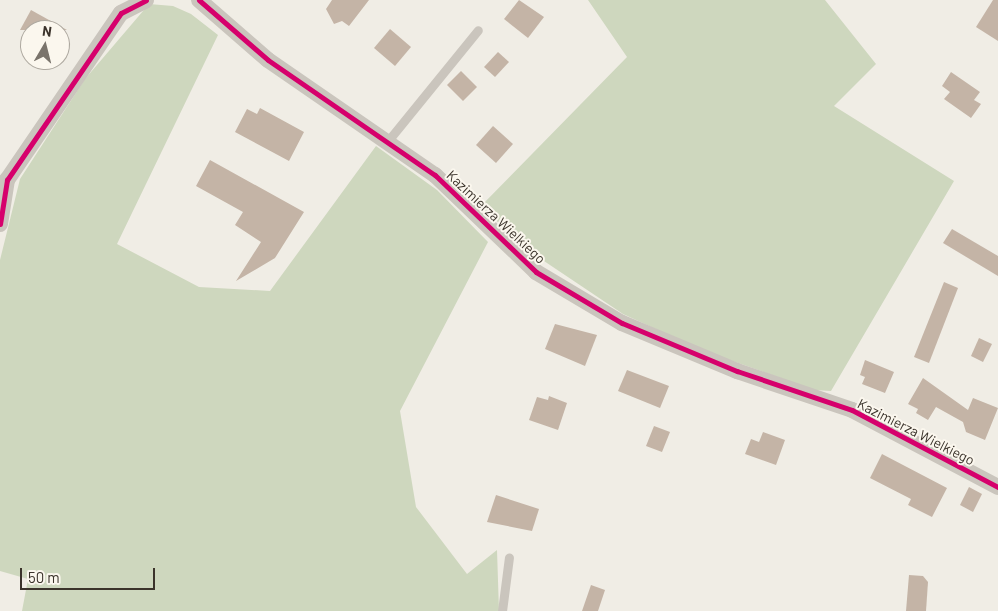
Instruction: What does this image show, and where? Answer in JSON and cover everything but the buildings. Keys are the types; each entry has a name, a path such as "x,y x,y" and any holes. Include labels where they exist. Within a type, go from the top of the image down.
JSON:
{"street":[{"path":"0,224 7,180 121,14 146,0"},
{"name":"Kazimierza Wielkiego","path":"198,0 268,60 435,175 536,272 622,323 737,371 852,410 998,487"}],"lane":[{"path":"387,142 478,30"},
{"path":"502,611 509,557"}],"green space":[{"path":"588,0 825,0 876,64 834,106 954,181 831,391 815,390 704,351 623,314 544,261 480,207 627,57"},
{"path":"149,4 173,6 191,14 218,35 117,244 199,287 270,291 376,146 437,190 488,242 400,411 416,507 467,574 497,550 499,611 22,611 28,579 0,571 0,260 20,179 85,79"}],"cycle path":[{"path":"0,224 7,180 121,13 146,0"},
{"path":"199,0 268,60 435,175 536,272 622,323 737,371 852,410 998,487"}]}
